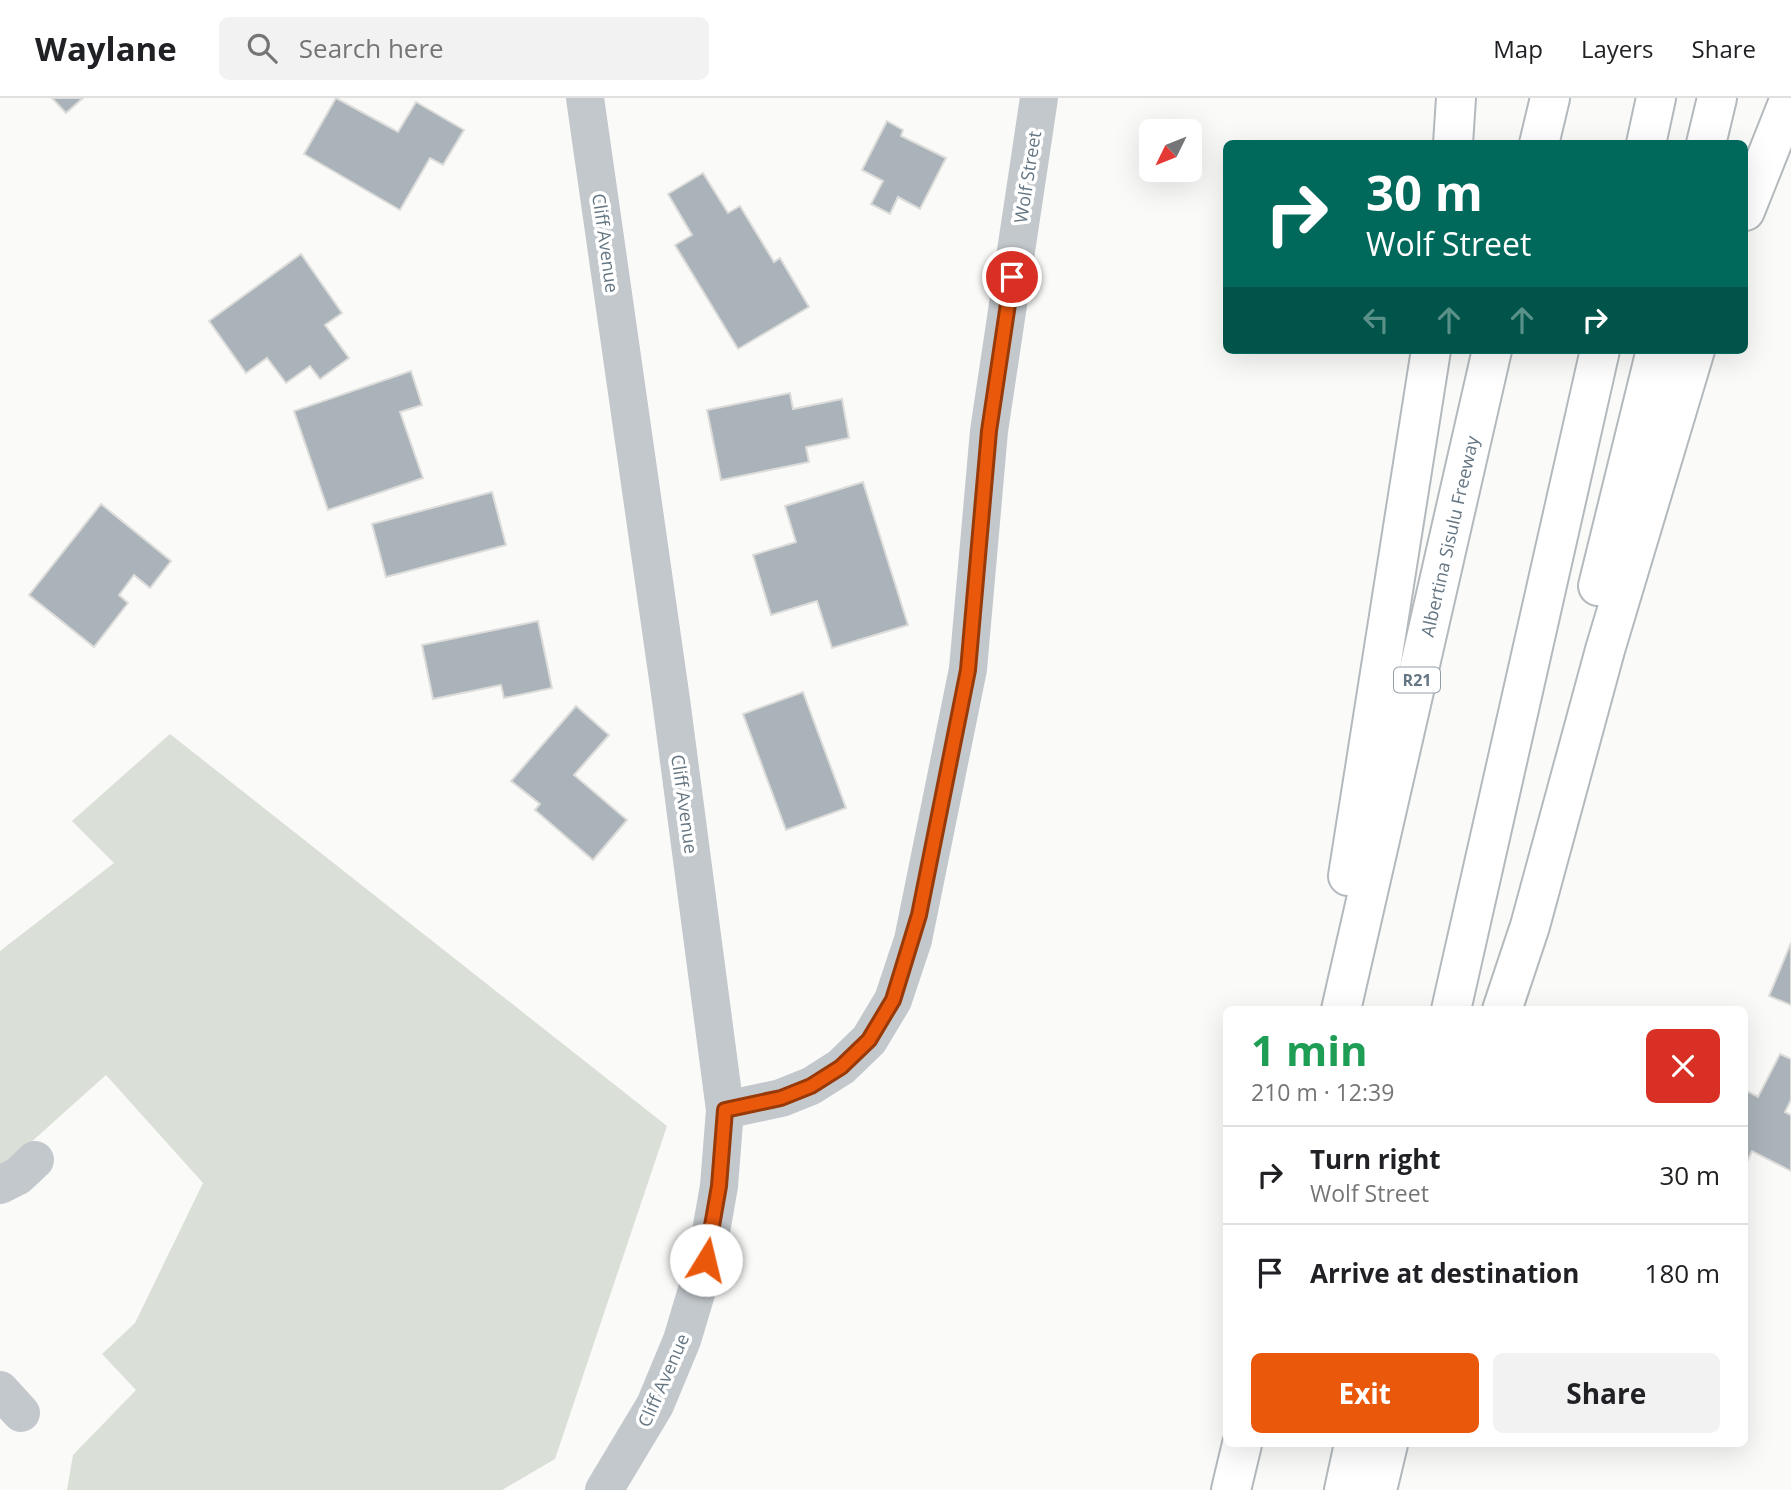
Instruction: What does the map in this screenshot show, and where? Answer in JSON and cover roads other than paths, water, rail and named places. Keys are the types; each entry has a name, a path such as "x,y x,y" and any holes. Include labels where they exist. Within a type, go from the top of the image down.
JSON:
{"highway":[{"path":"1453,140 1456,98"},
{"path":"1540,140 1550,98"},
{"path":"1647,140 1656,98"},
{"path":"1707,140 1717,98"},
{"path":"1748,203 1790,98"},
{"path":"1329,1006 1430,354"},
{"name":"Albertina Sisulu Freeway","path":"1342,1006 1491,354"},
{"path":"1452,1006 1599,354"},
{"path":"1494,1006 1655,354"},
{"path":"1503,1006 1530,926 1605,650 1694,354"},
{"path":"1231,1490 1241,1447"},
{"path":"1344,1490 1353,1447"},
{"path":"1377,1490 1387,1447"}],"street":[{"name":"Cliff Avenue","path":"585,98 675,728 725,1110 719,1186 706,1260 682,1340 655,1405 604,1490"},
{"name":"Wolf Street","path":"725,1110 781,1098 811,1086 841,1067 869,1040 893,1000 913,940 968,670 989,431 1039,98"},
{"path":"0,1185 18,1176 35,1160"}]}
